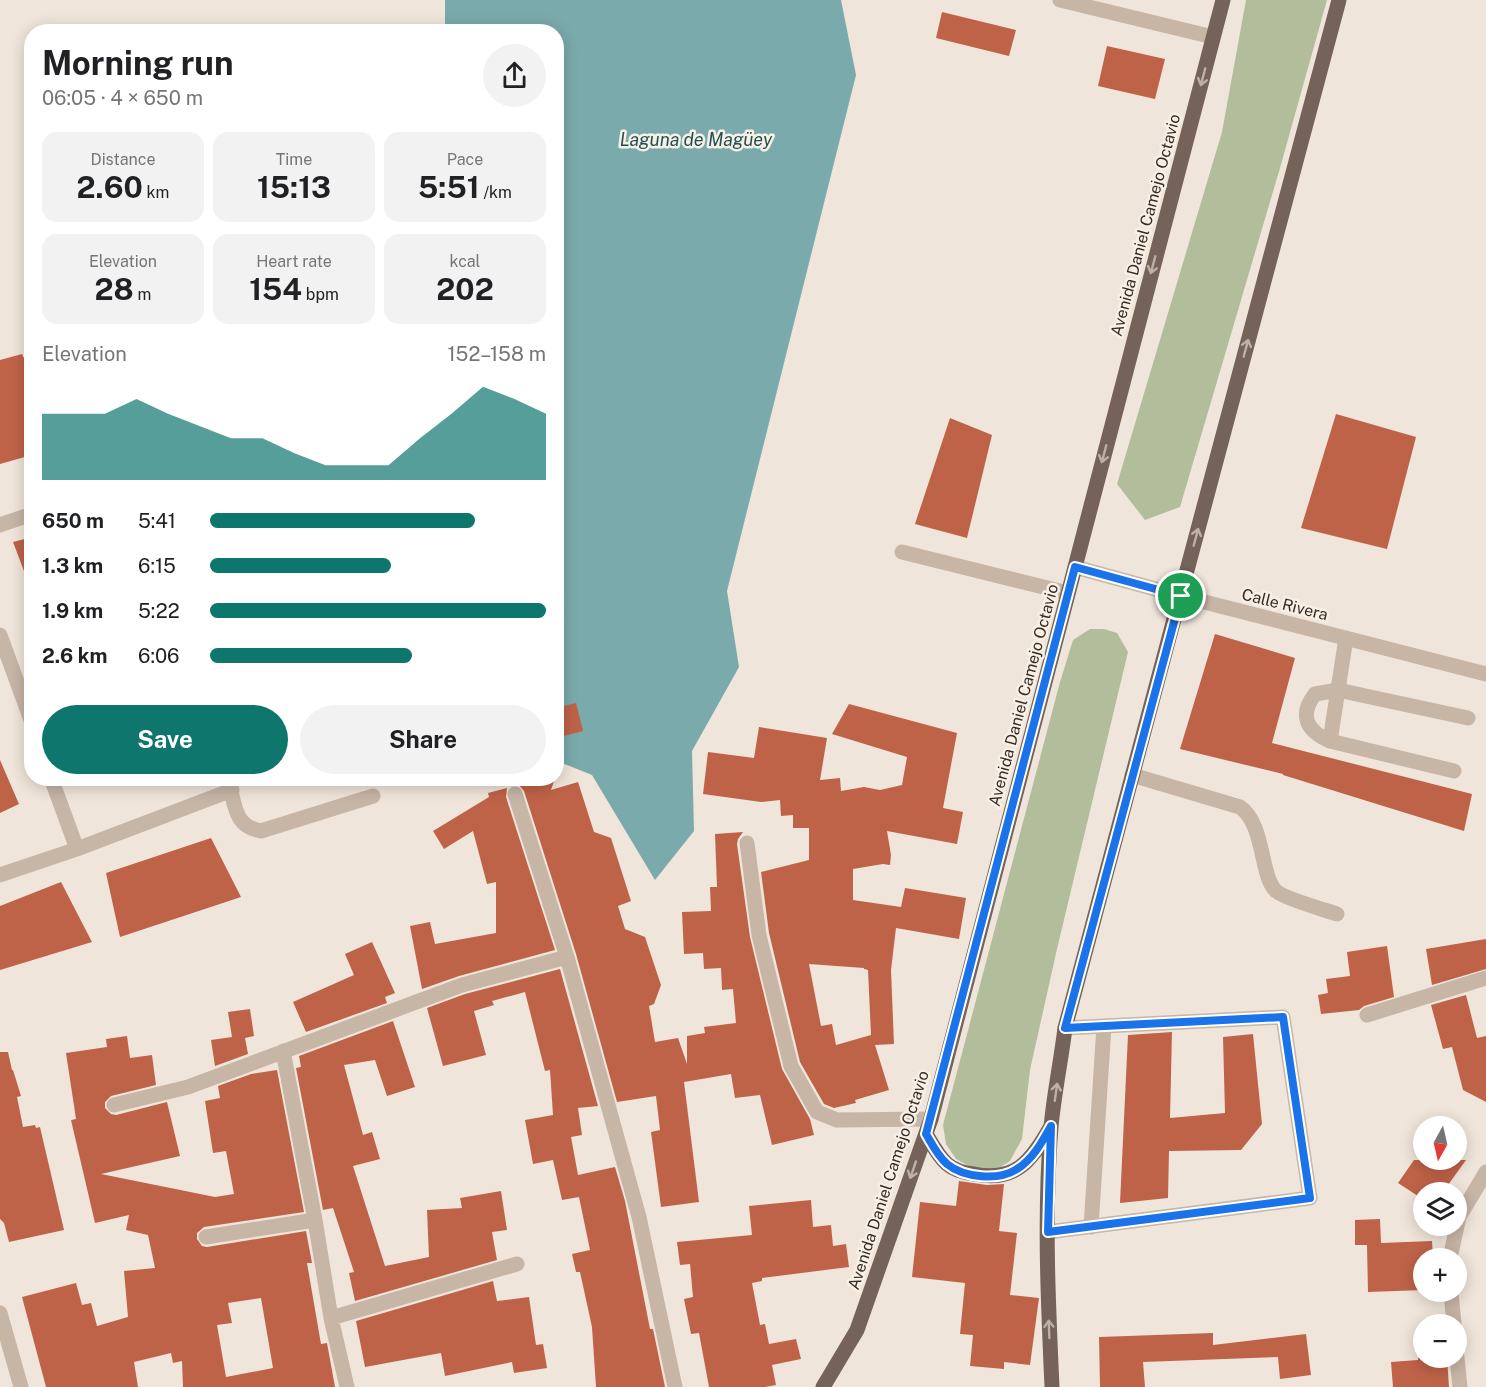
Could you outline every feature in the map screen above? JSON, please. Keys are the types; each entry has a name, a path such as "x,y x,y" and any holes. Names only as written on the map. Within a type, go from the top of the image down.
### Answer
{"main road":[{"name":"Avenida Daniel Camejo Octavio","path":"823,1387 858,1330 928,1126 1223,0"},
{"path":"1052,1387 1048,1232 1051,1126 1065,1028 1339,0"},
{"path":"928,1126 937,1153 948,1165 965,1173 1001,1176 1017,1169 1031,1157 1051,1126"}],"street":[{"path":"1060,0 1213,37"},
{"path":"0,525 24,517"},
{"path":"902,552 1068,593"},
{"name":"Calle Rivera","path":"1075,567 1486,674"},
{"path":"0,635 24,701"},
{"path":"1329,741 1346,638"},
{"path":"1454,771 1320,737 1311,728 1305,716 1308,703 1315,694 1338,690 1468,718"},
{"path":"1132,775 1240,807 1247,812 1260,841 1267,875 1274,891 1336,914"},
{"path":"54,786 76,849"},
{"path":"0,875 76,849 224,786"},
{"path":"230,786 240,822 250,829 261,831 374,796"},
{"path":"515,794 567,957 639,1217 675,1387"},
{"path":"747,843 759,935 791,1066 817,1112 837,1120 928,1126"},
{"path":"114,1104 188,1087 462,986 567,957"},
{"path":"1367,1015 1486,978"},
{"path":"1048,1232 1310,1198 1283,1017 1065,1028"},
{"path":"1091,1227 1104,1026"},
{"path":"283,1051 331,1318 347,1387"},
{"path":"1452,1248 1459,1217 1486,1172"},
{"path":"206,1237 315,1220"},
{"path":"331,1318 517,1264"},
{"path":"0,1313 21,1387"},
{"path":"1458,1368 1460,1387"}],"green space":[{"path":"1246,0 1327,0 1180,507 1145,520 1117,484 1222,132"},
{"path":"1090,629 1104,629 1117,633 1128,652 1030,1070 1022,1139 1010,1161 996,1170 974,1169 956,1159 946,1144 943,1125 1060,682 1073,640"}],"water":[{"name":"Laguna de Magüey","path":"445,0 841,0 856,75 727,591 739,667 692,751 694,831 655,880 592,775 564,764 564,24 445,24"}],"building":[{"path":"942,12 1016,30 1009,56 936,38"},
{"path":"1107,46 1165,59 1155,99 1098,86"},
{"path":"22,354 24,358 24,457 0,464 0,360"},
{"path":"1336,414 1416,437 1387,549 1301,528"},
{"path":"950,418 992,435 967,538 915,524"},
{"path":"24,539 24,571 13,542"},
{"path":"1215,634 1295,658 1272,743 1472,794 1464,831 1283,774 1180,749"},
{"path":"576,703 583,731 564,736 564,706"},
{"path":"849,704 957,733 943,808 963,812 957,844 887,831 891,855 890,865 853,869 853,900 901,907 905,888 966,898 959,939 896,928 891,970 894,1044 875,1045 889,1090 855,1100 856,1103 834,1108 824,1104 800,1062 769,933 761,872 809,860 809,828 793,828 793,815 781,816 780,800 761,802 703,794 708,752 754,758 759,727 827,738 820,780 840,778 841,791 864,787 880,790 902,785 907,757 832,734","holes":["809,964 868,970 871,1035 836,1045 832,1024 821,1026"]},
{"path":"0,760 19,804 0,813"},
{"path":"578,782 594,832 611,838 631,901 618,906 625,929 645,937 661,985 654,1004 649,1006 655,1042 678,1038 687,1064 687,1036 705,1033 704,1027 736,1023 733,989 722,990 721,968 704,969 703,953 684,954 682,912 711,911 710,887 717,887 715,834 743,832 737,844 750,937 782,1069 810,1119 814,1135 772,1145 760,1095 735,1098 731,1074 684,1082 699,1202 661,1207 651,1132 660,1130 656,1096 617,1102 576,954 524,791 520,786 552,786 551,790"},
{"path":"507,788 506,797 555,950 459,976 422,989 410,926 430,922 435,944 496,933 496,882 487,884 473,831 444,849 433,831 489,797 488,793"},
{"path":"211,838 241,897 120,937 106,873"},
{"path":"61,882 92,942 0,970 0,906"},
{"path":"1486,939 1486,969 1432,985 1426,949"},
{"path":"372,942 395,993 385,997 387,1003 306,1032 293,1002 354,975 345,954"},
{"path":"1387,946 1394,997 1364,1006 1359,1010 1321,1014 1318,995 1328,993 1326,979 1350,976 1347,952"},
{"path":"560,969 598,1106 578,1108 582,1135 571,1137 578,1175 615,1167 625,1201 650,1329 653,1329 665,1387 596,1387 592,1327 580,1272 576,1272 572,1254 590,1250 579,1197 562,1200 553,1160 533,1164 525,1120 553,1115 550,1070 545,1071 525,992 492,1001 494,1005 474,1011 486,1055 443,1066 427,1008 465,994"},
{"path":"1466,995 1477,1038 1486,1036 1486,1102 1463,1090 1452,1047 1443,1049 1431,1005"},
{"path":"250,1009 254,1036 245,1038 248,1054 215,1066 211,1040 232,1037 228,1012"},
{"path":"393,1021 415,1087 387,1096 375,1060 344,1065 363,1135 372,1132 380,1159 353,1166 385,1266 429,1257 427,1210 462,1208 460,1198 501,1191 507,1230 492,1232 497,1260 355,1301 349,1273 354,1272 333,1208 323,1210 296,1068 301,1067 299,1056"},
{"path":"1172,1032 1170,1118 1225,1113 1223,1037 1253,1034 1262,1124 1241,1150 1169,1151 1168,1198 1120,1203 1128,1035"},
{"path":"127,1036 130,1058 152,1055 156,1085 111,1096 105,1102 105,1108 111,1114 116,1115 167,1102 180,1156 101,1174 215,1197 234,1194 226,1151 213,1153 205,1101 220,1098 218,1086 251,1074 277,1070 304,1212 204,1227 197,1233 197,1239 202,1246 207,1247 306,1231 312,1263 307,1263 321,1344 327,1343 335,1387 183,1387 182,1361 173,1363 171,1353 134,1362 138,1387 46,1387 22,1297 76,1283 82,1305 91,1303 97,1326 128,1317 124,1271 155,1268 148,1235 126,1230 129,1215 95,1223 71,1120 76,1119 66,1053 107,1047 106,1039","holes":["261,1298 273,1368 226,1377 217,1325 232,1323 228,1303"]},
{"path":"0,1052 8,1052 21,1096 17,1097 23,1127 35,1125 36,1128 40,1127 64,1230 9,1242 4,1223 0,1219"},
{"path":"1413,1161 1413,1170 1459,1170 1450,1182 1413,1182 1413,1193 1398,1183"},
{"path":"959,1181 987,1185 1004,1184 999,1231 1017,1233 1010,1295 1039,1298 1030,1365 1004,1362 1004,1369 970,1366 973,1335 960,1334 965,1283 912,1277 920,1202 956,1206"},
{"path":"811,1200 813,1227 831,1225 833,1246 846,1244 849,1267 762,1278 762,1281 752,1283 760,1325 765,1324 769,1344 796,1339 801,1359 772,1365 776,1385 709,1387 699,1333 691,1334 684,1299 693,1297 690,1264 680,1265 677,1242 752,1235 749,1206"},
{"path":"1380,1219 1381,1243 1432,1241 1432,1248 1413,1248 1413,1290 1368,1292 1367,1245 1355,1245 1355,1220"},
{"path":"493,1281 497,1301 529,1297 536,1345 543,1344 547,1368 514,1373 512,1362 445,1376 441,1353 365,1367 356,1321"},
{"path":"1213,1333 1213,1345 1306,1334 1311,1375 1280,1379 1278,1357 1143,1362 1145,1387 1100,1387 1099,1337"},
{"path":"1413,1360 1413,1368 1448,1368 1449,1387 1393,1387 1391,1362"}],"route":[{"path":"1075,567 1181,596 1065,1028 1283,1017 1310,1198 1048,1232 1051,1126 1031,1157 1017,1169 1001,1176 965,1173 948,1165 937,1153 926,1134 1075,567"}]}
